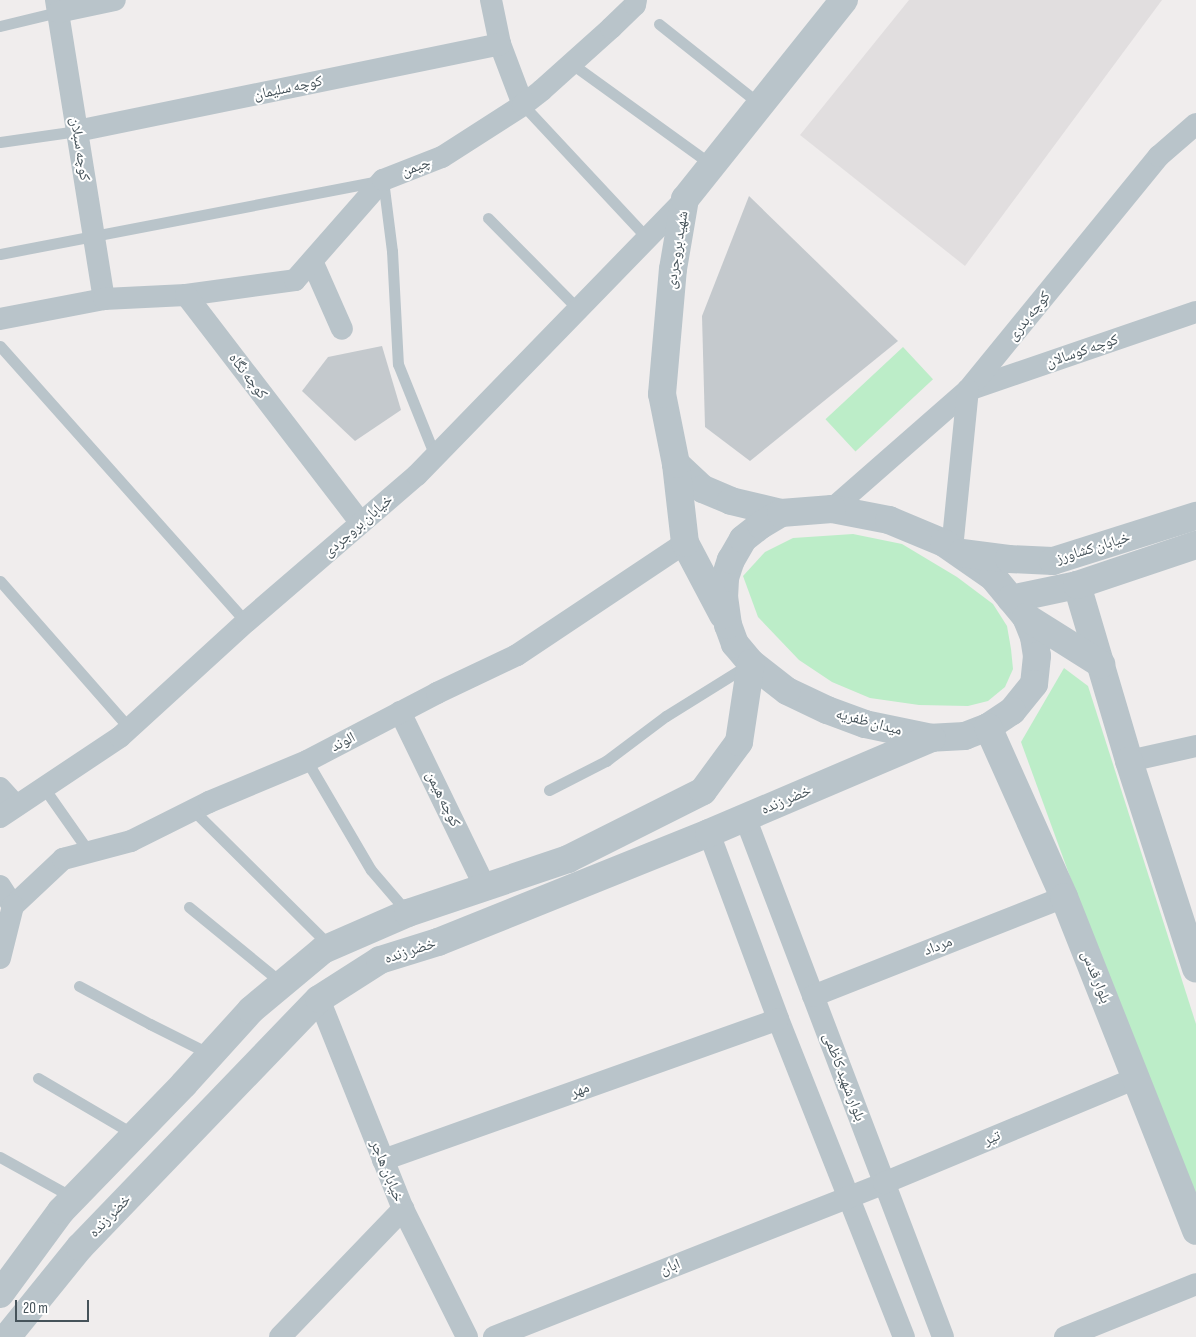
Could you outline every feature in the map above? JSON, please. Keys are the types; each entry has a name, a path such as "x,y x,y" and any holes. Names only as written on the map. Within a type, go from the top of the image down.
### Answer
{"street":[{"path":"57,6 115,0"},
{"path":"491,0 500,44 523,105"},
{"name":"چیمن","path":"186,295 295,280 383,180 442,157 523,105 572,64 629,11 636,0"},
{"name":"شهید بروجردی","path":"685,543 676,464 662,394 673,269 685,199 844,0"},
{"name":"کوچه سبلان","path":"57,6 104,299"},
{"name":"کوچه سلیمان","path":"77,131 500,44"},
{"name":"کوچه بدری","path":"968,390 1159,156 1196,124"},
{"name":"خیابان بروجردی","path":"8,811 129,728 246,622 417,475 577,308 648,239 685,199"},
{"path":"312,261 342,329"},
{"path":"0,319 104,299 186,295"},
{"name":"کوچه نگاه","path":"186,295 361,523"},
{"name":"کوچه کوسالان","path":"968,390 1196,312"},
{"path":"832,509 968,390"},
{"path":"955,551 968,390"},
{"path":"676,464 703,488 731,501 780,514"},
{"name":"میدان ظفریه","path":"832,509 890,520 955,551 994,577 1018,608 1034,637 1037,656 1034,684 1012,711 988,727 965,736 932,738 865,724 827,710 787,691 751,663 736,644 728,625 724,598 725,578 730,560 742,540 760,525 780,514 832,509"},
{"name":"خیابان کشاورز","path":"955,551 1009,559 1053,561 1196,516"},
{"path":"685,543 728,625"},
{"name":"الوند","path":"13,906 63,859 130,841 193,810 307,760 517,655 685,543"},
{"name":"خیابان کشاورز","path":"1018,608 1077,585 1196,545"},
{"path":"1077,585 1129,761 1196,968"},
{"path":"1018,608 1101,664"},
{"path":"0,1294 61,1211 252,1010 323,950 408,913 568,859 703,791 739,742 751,663"},
{"name":"کوچه هیمن","path":"400,712 486,887"},
{"name":"بلوار قدس","path":"988,727 1064,897 1196,1231"},
{"name":"خضر زنده","path":"7,1337 80,1247 319,999 380,960 438,942 709,833 932,738"},
{"path":"1129,761 1196,746"},
{"path":"0,788 8,811"},
{"name":"بلوار شهید کاظمی","path":"744,818 943,1337"},
{"path":"709,833 778,1019 904,1337"},
{"path":"0,886 13,906 0,958"},
{"name":"مرداد","path":"813,996 1064,897"},
{"name":"خیابان هاجر","path":"319,999 403,1209 468,1337"},
{"name":"مهر","path":"383,1160 778,1019"},
{"name":"تیر","path":"847,1196 884,1183 1136,1078"},
{"name":"ابان","path":"494,1337 847,1196"},
{"path":"280,1337 403,1209"},
{"path":"1065,1337 1196,1284"}],"lane":[{"path":"0,26 57,6"},
{"path":"659,24 761,105"},
{"path":"572,64 712,165"},
{"path":"523,105 648,239"},
{"path":"0,142 77,131"},
{"path":"0,254 383,180 392,251 398,364 435,456"},
{"path":"488,218 577,308"},
{"path":"0,346 246,622"},
{"path":"0,582 129,728"},
{"path":"549,790 606,761 666,716 751,663"},
{"path":"307,760 371,870 408,913"},
{"path":"44,788 89,852"},
{"path":"193,810 330,947"},
{"path":"189,907 283,984"},
{"path":"79,986 210,1054"},
{"path":"38,1078 135,1135"},
{"path":"0,1157 74,1198"}],"shaded area":[{"path":"909,0 1162,0 965,266 800,135"}],"green space":[{"path":"903,347 933,379 855,451 825,419"},
{"path":"853,534 902,544 957,577 993,604 1007,626 1011,649 1013,669 1005,687 988,701 968,706 919,705 870,698 832,682 799,660 758,617 743,576 765,552 793,538"},
{"path":"1064,668 1088,686 1196,1024 1196,1223 1021,742"}],"building":[{"path":"749,196 898,341 750,461 705,427 702,316"},
{"path":"382,346 401,410 355,441 302,391 328,357"}]}
